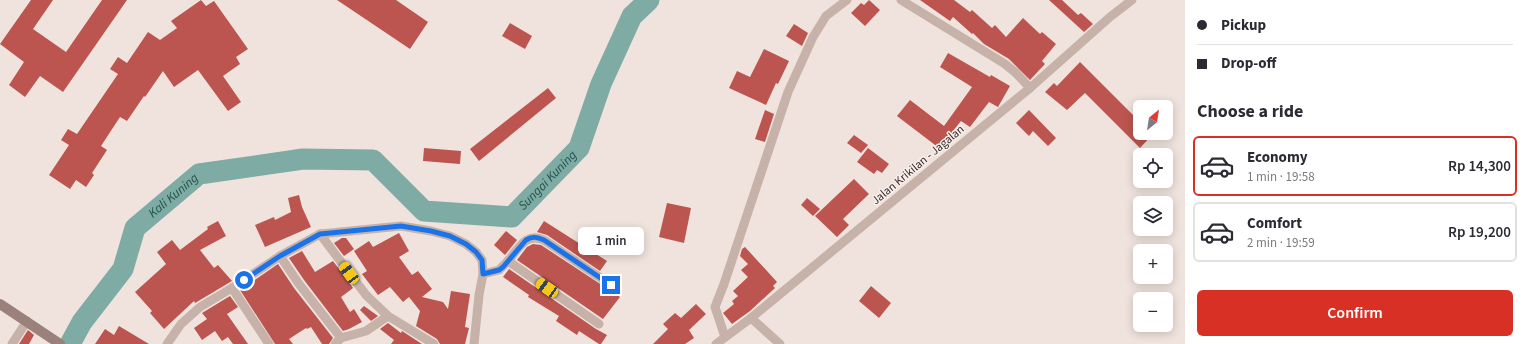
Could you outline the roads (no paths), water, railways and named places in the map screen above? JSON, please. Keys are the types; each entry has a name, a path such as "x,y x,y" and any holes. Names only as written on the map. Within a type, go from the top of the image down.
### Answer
{"main road":[{"path":"0,304 60,344"}],"street":[{"path":"725,337 715,307 788,92 813,37 826,16 846,0"},
{"path":"902,0 1005,64 1030,88"},
{"name":"Jalan Krikilan - Jagalan","path":"716,344 751,318 1030,88 1110,17 1132,0"},
{"path":"167,344 181,324 200,307 280,256 320,234 401,226 450,236 466,244 476,252 482,260 483,274 479,295 474,344"},
{"path":"320,234 366,295 388,316 434,344"},
{"path":"483,274 499,270 526,240 532,237 537,237 544,240 611,285"},
{"path":"280,256 338,341 366,331 388,316"},
{"path":"508,261 599,324"},
{"path":"232,288 269,344"},
{"path":"751,318 780,344"},
{"path":"12,344 27,321"}],"waterway":[{"name":"Sungai Kuning","path":"70,344 82,322 123,269 135,228 199,174 303,159 373,160 424,211 512,217 579,148 601,84 632,16 649,0"}],"water label":[{"name":"Kali Kuning","path":"174,196"}]}
